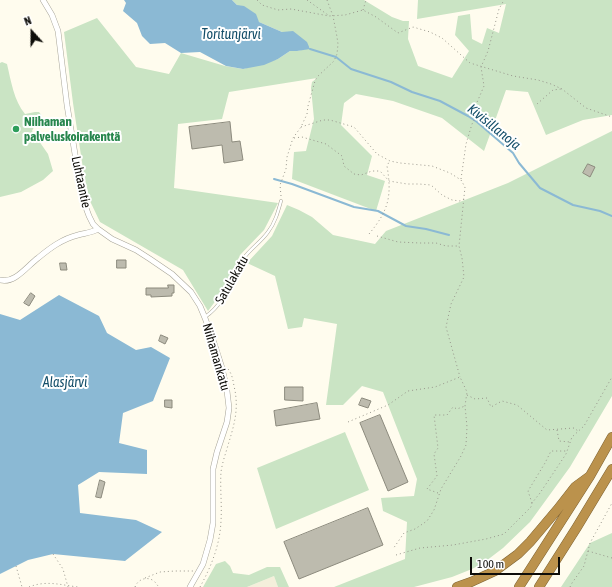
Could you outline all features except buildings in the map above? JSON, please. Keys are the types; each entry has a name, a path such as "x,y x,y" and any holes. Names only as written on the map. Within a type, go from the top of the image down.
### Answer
{"highway":[{"path":"519,587 590,476 612,437"},
{"path":"541,587 612,469"},
{"path":"457,587 495,571 518,554 530,542 575,487 590,476"}],"street":[{"name":"Luhtaantie","path":"43,0 52,15 58,31 67,105 82,197 86,210 93,224"},
{"name":"Niihamankatu","path":"93,224 98,230 112,239 136,250 172,274 191,292 200,306 205,318 222,368 229,408 227,422 213,469 213,523 203,564 190,587"},
{"path":"0,280 8,281 14,279 30,263 58,243 77,235 91,233 98,230"}],"lane":[{"name":"Satulakatu","path":"205,318 219,304 247,253 268,232 276,220 281,201"}],"path":[{"path":"257,0 262,5 278,10 291,9 329,16 345,15 363,10 376,17 398,33 413,27 430,32 442,38 470,62 481,67 513,76 538,80 550,84 562,89 586,108 612,117"},
{"path":"307,0 329,16"},
{"path":"281,201 280,185 286,169 287,157 293,138 301,127 307,114 317,77 334,61 337,54 338,37 327,0"},
{"path":"363,10 366,0"},
{"path":"460,180 466,144 472,124 476,117 475,107 484,86 481,67 488,51 499,9 504,0"},
{"path":"537,104 553,90 562,89"},
{"path":"301,127 323,120 330,120 354,127 377,154 390,161 432,166 450,173 460,180 465,187 459,246 464,277 451,304 446,327 460,377 467,392 465,406 467,427 466,445 462,456 439,493 434,510 427,521 415,529 404,533 393,549"},
{"path":"293,138 302,137 326,144 342,156 344,166 354,174 361,175 372,171 380,171 389,181 407,184 431,185 442,195 452,200 460,201 464,199"},
{"path":"369,234 384,213 390,192 387,166 390,161"},
{"path":"377,236 398,242 436,243 446,246 459,246"},
{"path":"200,587 212,565 216,551 221,522 221,472 236,417 237,403 230,370 222,368"},
{"path":"348,422 388,405 408,391 435,387 460,377"},
{"path":"396,555 420,548 453,545 504,534 531,507 532,503 567,451 572,437 584,426 612,377"},
{"path":"466,395 475,399 487,398 491,407 502,401 517,405 547,430 574,428 579,431"},
{"path":"439,493 427,489 436,476 434,454 438,448 434,415 447,415 453,407 457,409 465,406"},
{"path":"556,430 559,441 570,442"},
{"path":"532,503 528,491 551,451 567,451"},
{"path":"570,587 584,566 590,543 612,503"},
{"path":"588,551 612,558"},
{"path":"53,554 63,569 68,586"},
{"path":"16,566 22,587"},
{"path":"135,587 136,583 139,581 160,572 175,570 198,571"},
{"path":"145,578 154,581 158,587"},
{"path":"30,587 36,584 55,583 78,587"}],"shaded area":[{"path":"274,576 278,587 247,587"}],"green space":[{"path":"232,0 364,0 392,17 403,21 409,21 408,39 418,66 452,78 469,51 455,35 458,16 470,14 472,39 482,44 487,28 499,33 506,4 417,19 418,0 612,0 612,115 583,120 546,135 528,92 506,90 484,151 442,118 393,101 356,94 344,103 341,125 372,156 367,175 385,181 376,211 292,179 294,152 306,151 314,119 311,88 312,82 317,78 229,92 222,119 178,124 174,188 278,203 264,230 240,255 228,284 208,311 183,270 100,222 90,201 84,175 64,32 97,18 136,67 169,74 181,53 225,66 243,69 278,59 290,51 310,48 282,32 259,22"},
{"name":"Niihaman palveluskoirakenttä","path":"2,62 7,64 16,97 21,109 25,114 39,112 42,116 40,124 34,127 32,131 48,154 53,171 43,180 21,192 0,197 0,63"},
{"path":"612,131 612,396 570,467 530,522 503,548 486,561 472,569 452,577 414,587 334,587 405,559 407,522 383,511 381,498 414,496 417,479 383,392 362,386 343,405 326,405 337,324 304,318 302,327 288,329 275,276 247,263 272,236 287,205 312,217 333,235 375,244 386,231 508,183"},
{"path":"345,432 369,490 276,529 257,468"},
{"path":"612,533 612,587 561,587 590,543"},
{"path":"225,561 230,566 233,573 249,575 267,567 280,567 289,587 278,587 274,576 247,587 203,587 216,564"}],"water":[{"name":"Toritunjärvi","path":"124,0 232,0 237,5 244,6 256,14 259,22 282,32 293,31 307,42 310,49 290,51 278,59 264,65 243,69 226,66 200,52 181,53 165,43 150,44 142,36 137,23 123,11 126,3"},
{"name":"Alasjärvi","path":"59,295 99,316 107,333 136,350 151,347 170,358 153,401 123,413 119,443 147,450 147,474 99,472 78,485 80,513 136,520 162,532 125,561 53,554 28,560 0,574 0,314 20,320"}],"waterway":[{"name":"Kivisillanoja","path":"310,49 336,57 351,69 391,82 412,92 440,101 468,116 513,153 519,163 540,188 573,205 600,211 612,216"},
{"path":"274,179 292,184 354,207 378,211 406,226 449,235"}],"place":[{"name":"Niihaman palveluskoirakenttä","path":"16,129"}]}
